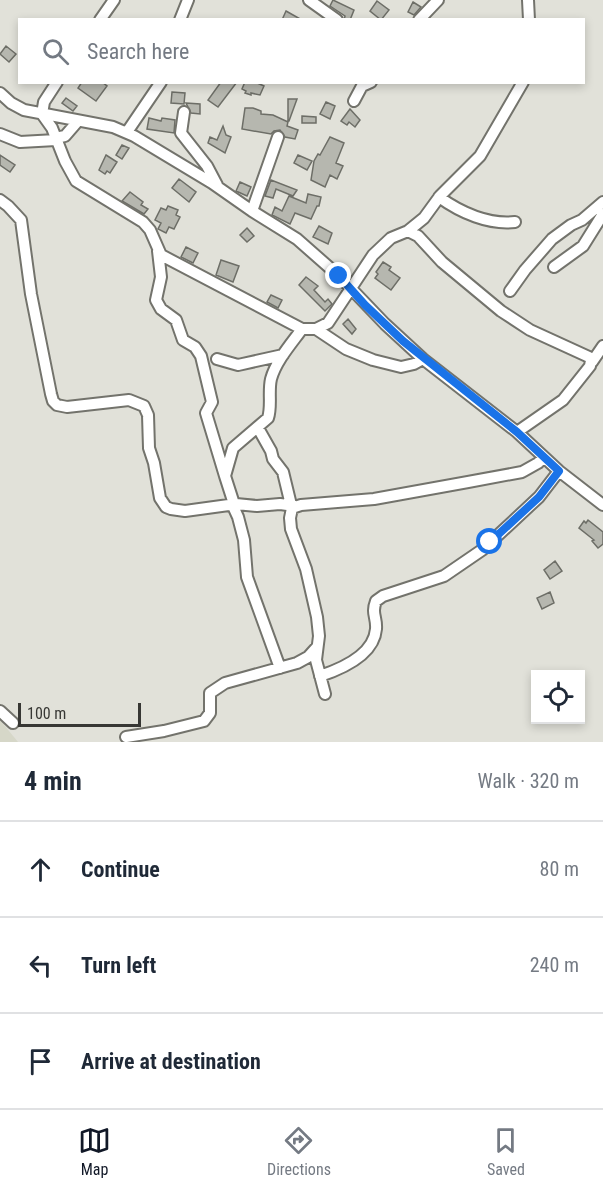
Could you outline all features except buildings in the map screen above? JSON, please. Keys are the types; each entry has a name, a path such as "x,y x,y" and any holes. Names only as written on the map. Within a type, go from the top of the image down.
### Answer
{"street":[{"path":"101,18 114,0"},
{"path":"181,18 188,0"},
{"path":"309,0 323,4 335,18"},
{"path":"528,0 529,18"},
{"path":"421,18 436,1"},
{"path":"56,84 44,102 42,114 52,128 76,181 143,222 150,230 158,251 161,277 156,300 161,309 176,320 183,340 195,347 201,356 212,402 206,413 244,540 247,577 280,668"},
{"path":"127,132 160,84"},
{"path":"354,101 362,86 366,84"},
{"path":"158,251 161,255 302,329 315,329 328,323 373,255 384,243 408,231 424,218 440,197 480,156 509,102 522,84"},
{"path":"0,93 17,107 33,113 107,125 127,132 148,143 304,244 423,359 517,432 559,471 603,505"},
{"path":"184,112 181,133 207,166 219,188"},
{"path":"0,134 20,142 56,139 65,136 78,121"},
{"path":"252,211 279,137"},
{"path":"440,197 484,220 515,222"},
{"path":"0,200 9,206 21,220 31,294 53,401 57,405 67,407 129,400 144,406 148,415 149,448 160,498 171,509 185,511 233,504 293,505 374,499 522,472 544,457"},
{"path":"510,291 552,239 582,220 603,202"},
{"path":"554,267 583,246 603,214"},
{"path":"408,231 418,236 442,262 501,311 530,330 589,357 592,362"},
{"path":"225,476 233,448 269,416 271,379 283,355 302,329"},
{"path":"315,329 346,349 373,360 401,367 423,359"},
{"path":"517,432 563,400 578,384 603,346"},
{"path":"217,359 238,365 283,355"},
{"path":"258,428 269,446 273,459 283,472 293,505 290,523 313,596 319,631 316,660 325,694"},
{"path":"320,676 347,666 370,644 376,632 373,614 376,601 383,596 444,576 482,550 539,497 559,471"},
{"path":"126,736 164,731 204,721 210,712 210,693 216,688 225,683 297,663 308,657 317,646"},
{"path":"0,711 13,723"}],"shaded area":[{"path":"0,720 18,742 0,742"}],"route":[{"path":"339,276 365,305 431,366 517,432 559,471 539,497 490,542"}]}
